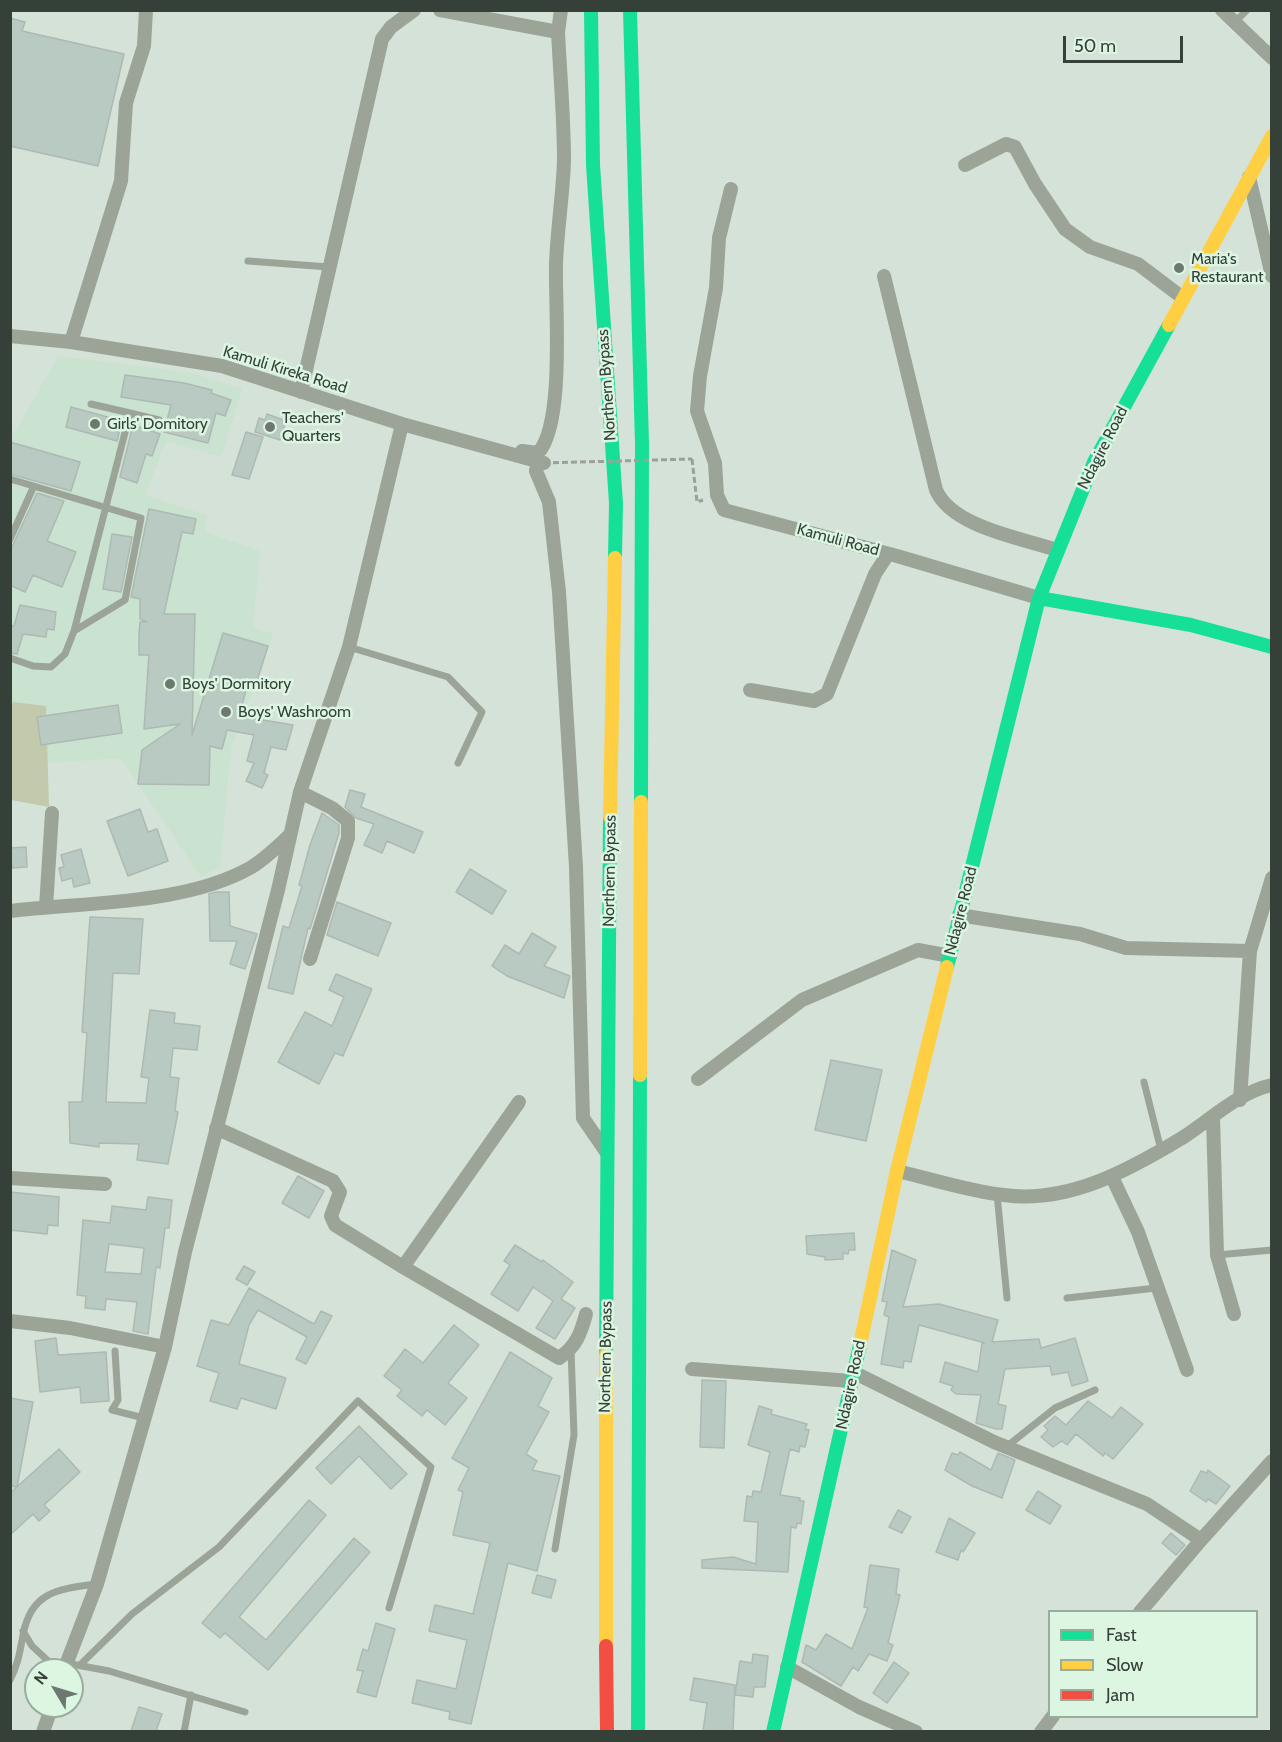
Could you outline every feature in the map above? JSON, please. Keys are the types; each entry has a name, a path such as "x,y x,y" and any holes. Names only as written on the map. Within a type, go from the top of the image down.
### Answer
{"main road":[{"name":"Northern Bypass","path":"591,10 593,165 616,503 608,941 609,1156 604,1460 607,1731"},
{"name":"Northern Bypass","path":"630,10 634,229 642,444 638,1731"},
{"name":"Ndagire Road","path":"773,1731 822,1523 897,1171 1039,598 1094,462 1272,136"},
{"name":"Kamuli Road","path":"1039,598 1191,625 1272,646"}],"street":[{"path":"71,342 121,181 126,103 144,46 146,10"},
{"path":"301,392 382,39 391,27 414,10"},
{"path":"440,10 558,32"},
{"path":"500,451 502,445 531,454 538,453 546,444 550,433 556,367 556,263 564,160 558,32 561,10"},
{"path":"1222,10 1272,58"},
{"path":"965,165 1006,144 1014,147 1065,229 1090,247 1138,264 1183,297"},
{"path":"1249,177 1272,276"},
{"path":"717,495 715,463 697,411 700,376 716,288 719,238 731,189"},
{"path":"884,276 936,490 941,502 967,520 1057,550"},
{"name":"Kamuli Kireka Road","path":"10,336 71,342 222,366 402,424 541,462"},
{"path":"67,1658 97,1584 165,1347 185,1252 278,890 300,792 349,647 402,424"},
{"path":"541,462 536,471 549,502 559,592 576,867 583,1118 609,1156"},
{"name":"Kamuli Road","path":"717,495 724,510 1039,598"},
{"path":"750,690 814,701 827,694 875,574 888,554"},
{"path":"300,792 332,808 348,822 348,838 310,959"},
{"path":"46,907 52,813"},
{"path":"10,911 166,895 204,888 252,867 289,836"},
{"path":"1240,1100 1250,951 1272,878"},
{"path":"960,915 1080,933 1126,948 1250,951"},
{"path":"698,1079 802,1000 918,950 950,956"},
{"path":"897,1171 997,1194 1047,1196 1112,1177 1161,1150 1240,1100 1272,1085"},
{"path":"403,1267 519,1102"},
{"path":"1213,1118 1217,1255 1234,1314"},
{"path":"216,1128 333,1181 340,1192 331,1216 335,1226 553,1355 559,1358 572,1350 586,1314"},
{"path":"1112,1177 1138,1232 1187,1370"},
{"path":"10,1178 105,1184"},
{"path":"10,1321 70,1328 165,1347"},
{"path":"692,1370 852,1376 1006,1447 1147,1504 1202,1540"},
{"path":"1141,1610 1272,1461"},
{"path":"787,1667 859,1707 916,1731"},
{"path":"1041,1731 1051,1718"}],"lane":[{"path":"1234,22 1247,10"},
{"path":"248,261 329,267"},
{"path":"91,404 159,420"},
{"path":"10,658 33,666 51,667 65,654 74,631 130,412"},
{"path":"10,479 33,488 141,518 125,600 74,631"},
{"path":"10,539 33,488"},
{"path":"349,647 448,677 482,712 458,763"},
{"path":"1144,1082 1161,1150"},
{"path":"997,1194 1006,1298"},
{"path":"1217,1255 1272,1250"},
{"path":"1067,1298 1156,1288"},
{"path":"555,1549 574,1435 572,1350"},
{"path":"115,1351 118,1400 112,1410 144,1418"},
{"path":"1006,1447 1055,1408 1095,1389"},
{"path":"84,1661 132,1614 219,1547 358,1401 431,1467 389,1608"},
{"path":"10,1680 18,1665 23,1631 31,1609 44,1596 60,1589 97,1584"},
{"path":"23,1631 32,1646 49,1658"},
{"path":"84,1665 245,1712"},
{"path":"184,1731 191,1695"}],"path":[{"path":"541,462 692,459 698,502 717,495"}],"shaded area":[{"path":"58,356 192,373 242,389 221,457 166,441 145,495 207,515 205,532 260,551 253,625 259,631 273,632 257,683 242,714 231,749 220,867 201,877 121,758 47,763 11,800 10,431 16,431"},
{"path":"13,702 46,706 49,807 11,800 10,712"}],"building":[{"path":"10,18 25,22 22,31 124,54 98,166 10,146"},
{"path":"125,375 184,383 212,390 211,393 231,400 225,416 216,413 208,443 164,432 171,405 121,397"},
{"name":"Girls' Domitory","path":"71,407 122,421 117,441 66,427"},
{"name":"Teachers' Quarters","path":"267,414 286,421 280,440 255,432 259,418 265,420"},
{"path":"133,425 160,434 152,456 146,454 137,483 120,477"},
{"path":"246,432 263,437 249,479 232,475"},
{"path":"10,442 80,462 71,491 10,474"},
{"path":"37,493 64,501 47,541 76,552 62,587 33,575 25,592 10,585 10,551"},
{"path":"149,509 196,519 193,534 182,532 164,614 195,614 192,735 223,633 268,646 257,681 249,679 239,716 293,725 286,750 271,747 264,773 268,775 262,788 246,781 254,763 247,761 254,735 227,730 222,749 210,746 209,785 138,784 142,750 180,724 144,729 149,655 139,655 139,634 140,622 147,622 140,619 140,599 131,597"},
{"path":"112,534 132,537 121,592 103,589"},
{"path":"20,605 56,612 54,630 47,629 46,637 23,634 17,654 10,653 10,625 14,626"},
{"path":"118,705 122,733 41,745 37,717"},
{"path":"350,790 365,794 361,807 423,832 414,853 387,841 382,853 364,845 374,824 356,818 345,807"},
{"path":"140,809 148,832 157,829 168,861 128,876 107,821"},
{"path":"322,813 339,825 339,833 310,929 308,928 293,994 268,988 283,926 289,928 302,886 299,885 310,845"},
{"path":"26,847 27,867 12,868 10,848"},
{"path":"81,849 90,883 74,887 72,878 62,881 59,868 64,867 61,855"},
{"path":"470,869 506,891 492,914 456,892"},
{"path":"229,892 230,926 257,934 245,969 230,964 237,941 210,941 209,894"},
{"path":"337,902 391,923 378,956 327,935"},
{"path":"90,917 143,919 139,974 113,973 106,1102 146,1103 149,1078 141,1077 150,1010 175,1013 174,1023 200,1026 197,1050 173,1048 170,1077 179,1078 175,1111 178,1112 168,1164 137,1160 139,1144 99,1143 99,1147 70,1143 69,1102 82,1102 87,1033 82,1032"},
{"path":"532,933 556,947 544,966 570,976 564,998 507,976 492,966 505,945 519,954"},
{"path":"336,974 372,989 343,1056 335,1053 319,1084 278,1062 305,1012 332,1026 344,997 329,990"},
{"path":"831,1060 882,1070 866,1141 815,1130"},
{"path":"298,1176 324,1191 309,1218 282,1203"},
{"path":"10,1192 59,1197 58,1226 48,1225 47,1234 10,1230"},
{"path":"148,1197 172,1200 169,1228 165,1228 160,1268 156,1267 148,1334 133,1331 137,1302 106,1299 105,1310 85,1308 86,1296 77,1295 83,1220 110,1223 112,1206 146,1210","holes":["109,1244 144,1248 141,1274 105,1272"]},
{"path":"854,1233 855,1250 849,1250 848,1254 843,1253 843,1259 825,1260 825,1257 807,1254 806,1236"},
{"path":"515,1245 542,1262 543,1260 573,1282 561,1299 575,1308 555,1339 536,1328 553,1301 533,1287 518,1311 491,1294 510,1265 504,1261"},
{"path":"892,1250 916,1260 903,1307 939,1304 998,1320 992,1342 1039,1339 1041,1348 1075,1338 1088,1381 1072,1386 1068,1372 1052,1375 1050,1366 1005,1369 998,1404 1006,1406 1002,1429 996,1429 976,1423 981,1395 956,1394 951,1390 953,1386 940,1382 945,1362 978,1372 982,1343 985,1343 919,1325 911,1362 904,1361 903,1368 881,1364 889,1317 884,1315 887,1302 882,1301"},
{"path":"244,1266 255,1272 247,1285 236,1279"},
{"path":"249,1288 314,1324 321,1311 332,1316 306,1364 296,1359 307,1337 258,1310 249,1325 239,1364 286,1378 276,1409 241,1398 237,1409 210,1401 219,1373 197,1366 211,1320 229,1325"},
{"path":"454,1325 479,1345 448,1383 467,1398 445,1425 427,1410 422,1416 397,1396 402,1390 384,1376 405,1349 423,1363"},
{"path":"56,1338 58,1355 106,1352 109,1401 81,1403 80,1387 40,1392 35,1341"},
{"path":"510,1352 552,1378 538,1406 549,1412 526,1454 537,1461 532,1470 560,1476 537,1571 508,1563 471,1724 449,1719 450,1712 412,1703 417,1680 456,1689 467,1640 429,1631 435,1605 473,1614 490,1543 453,1535 463,1492 458,1490 469,1468 452,1458"},
{"path":"702,1380 726,1381 724,1448 700,1447"},
{"path":"10,1398 33,1402 17,1487 10,1486"},
{"path":"1088,1401 1112,1418 1121,1407 1143,1424 1113,1459 1105,1453 1103,1456 1076,1434 1067,1445 1062,1441 1053,1447 1041,1437 1048,1430 1044,1426 1055,1416 1066,1425"},
{"path":"759,1406 772,1410 771,1414 807,1424 805,1429 809,1430 805,1447 800,1446 799,1452 790,1449 780,1495 800,1498 800,1501 804,1501 801,1524 797,1523 796,1528 791,1527 788,1572 702,1568 702,1560 733,1557 756,1564 758,1522 744,1521 747,1496 752,1497 753,1491 761,1492 770,1452 748,1445"},
{"path":"359,1426 407,1474 391,1489 359,1456 331,1484 316,1468"},
{"path":"59,1449 80,1472 44,1505 50,1511 39,1521 33,1514 10,1535 10,1493"},
{"path":"960,1452 991,1470 998,1453 1015,1460 1002,1498 972,1486 945,1470 952,1453 958,1455"},
{"path":"1208,1470 1230,1486 1216,1504 1208,1499 1206,1502 1190,1491 1201,1471 1207,1473"},
{"path":"1038,1491 1061,1506 1050,1524 1026,1510"},
{"path":"309,1500 326,1515 239,1617 266,1640 354,1538 370,1552 268,1670 225,1633 220,1638 202,1623"},
{"path":"898,1510 911,1517 902,1533 889,1527"},
{"path":"949,1518 975,1533 963,1552 961,1550 958,1560 936,1552"},
{"path":"1171,1533 1185,1545 1176,1555 1162,1543"},
{"path":"870,1565 899,1569 896,1594 900,1595 888,1643 893,1645 887,1661 869,1654 858,1671 853,1667 841,1686 802,1662 806,1645 816,1650 826,1634 852,1649 868,1608 864,1607"},
{"path":"537,1575 556,1580 551,1598 532,1593"},
{"path":"376,1623 395,1629 376,1697 357,1692 363,1671 357,1670 363,1649 368,1651"},
{"path":"753,1654 768,1656 765,1687 754,1687 753,1697 735,1695 740,1661 752,1663"},
{"path":"894,1662 909,1673 887,1703 873,1693"},
{"path":"694,1678 735,1685 733,1731 703,1731 707,1703 690,1700"},
{"path":"139,1707 162,1714 156,1731 131,1731"}],"traffic: fast":[{"path":"591,10 593,165 616,503 615,558"},
{"path":"630,10 642,444 641,802"},
{"path":"947,967 1039,598 1094,462 1169,325"},
{"path":"1039,598 1191,625 1272,647"},
{"path":"606,1355 610,817"},
{"path":"638,1732 640,1075"},
{"path":"773,1732 860,1345"}],"traffic: slow":[{"path":"1169,325 1272,136"},
{"path":"610,817 615,558"},
{"path":"640,1075 641,802"},
{"path":"860,1345 897,1171 947,967"},
{"path":"606,1355 606,1646"}],"traffic: jam":[{"path":"606,1646 607,1732"}],"place":[{"name":"Maria's Restaurant","path":"1179,268"},
{"name":"Girls' Domitory","path":"95,424"},
{"name":"Teachers' Quarters","path":"270,427"},
{"name":"Boys' Dormitory","path":"170,684"},
{"name":"Boys' Washroom","path":"226,712"}]}
